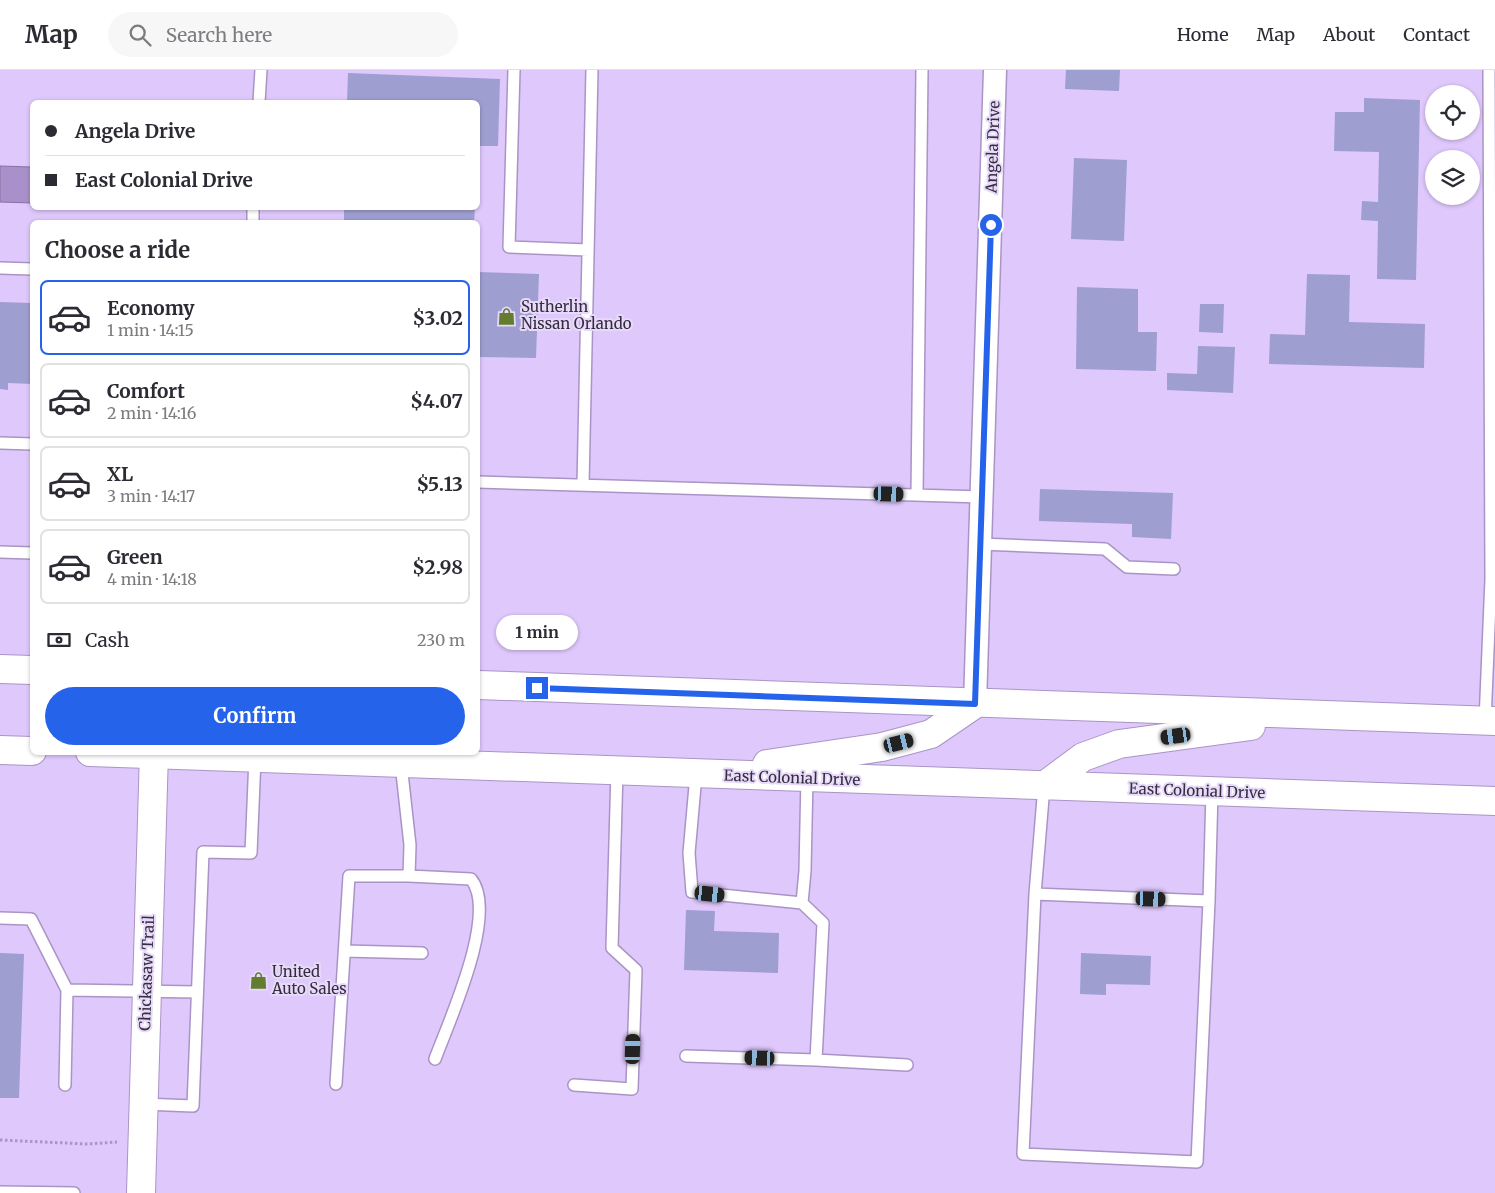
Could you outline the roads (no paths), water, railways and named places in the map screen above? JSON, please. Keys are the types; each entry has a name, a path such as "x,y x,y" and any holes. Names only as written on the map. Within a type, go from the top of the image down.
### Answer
{"main road":[{"path":"0,669 30,670"},
{"path":"480,686 1490,721"},
{"path":"696,774 882,747 931,734 975,704"},
{"path":"1044,786 1083,757 1119,744 1327,716"},
{"path":"0,750 30,751"},
{"name":"Chickasaw Trail","path":"141,1193 154,755"},
{"name":"East Colonial Drive","path":"179,755 1495,801"}],"street":[{"name":"Angela Drive","path":"975,704 996,70"}],"lane":[{"path":"259,100 261,70"},
{"path":"514,70 509,247 588,250"},
{"path":"583,485 592,70"},
{"path":"917,495 922,70"},
{"path":"1489,70 1490,721"},
{"path":"0,268 30,269"},
{"path":"0,443 30,444"},
{"path":"480,482 982,496"},
{"path":"980,544 1105,549 1127,567 1174,569"},
{"path":"0,552 30,553"},
{"path":"143,1104 193,1106 203,852 251,853 255,758"},
{"path":"401,764 410,845 409,876"},
{"path":"574,1085 632,1088 636,970 612,948 617,771"},
{"path":"696,774 689,853 692,892 802,903 823,923 816,1060"},
{"path":"802,903 806,871 807,778"},
{"path":"1044,786 1036,894 1023,1154 1188,1162 1198,1162 1212,792"},
{"path":"336,1084 349,876 471,879 476,886 479,913 473,958 435,1058"},
{"path":"1036,894 1209,901"},
{"path":"0,918 31,919 67,990 65,1085"},
{"path":"344,951 422,954"},
{"path":"67,990 197,992"},
{"path":"686,1056 907,1065"},
{"path":"0,1192 74,1193"}],"place":[{"name":"Sutherlin Nissan Orlando","path":"507,316"},
{"name":"United Auto Sales","path":"258,981"}]}
